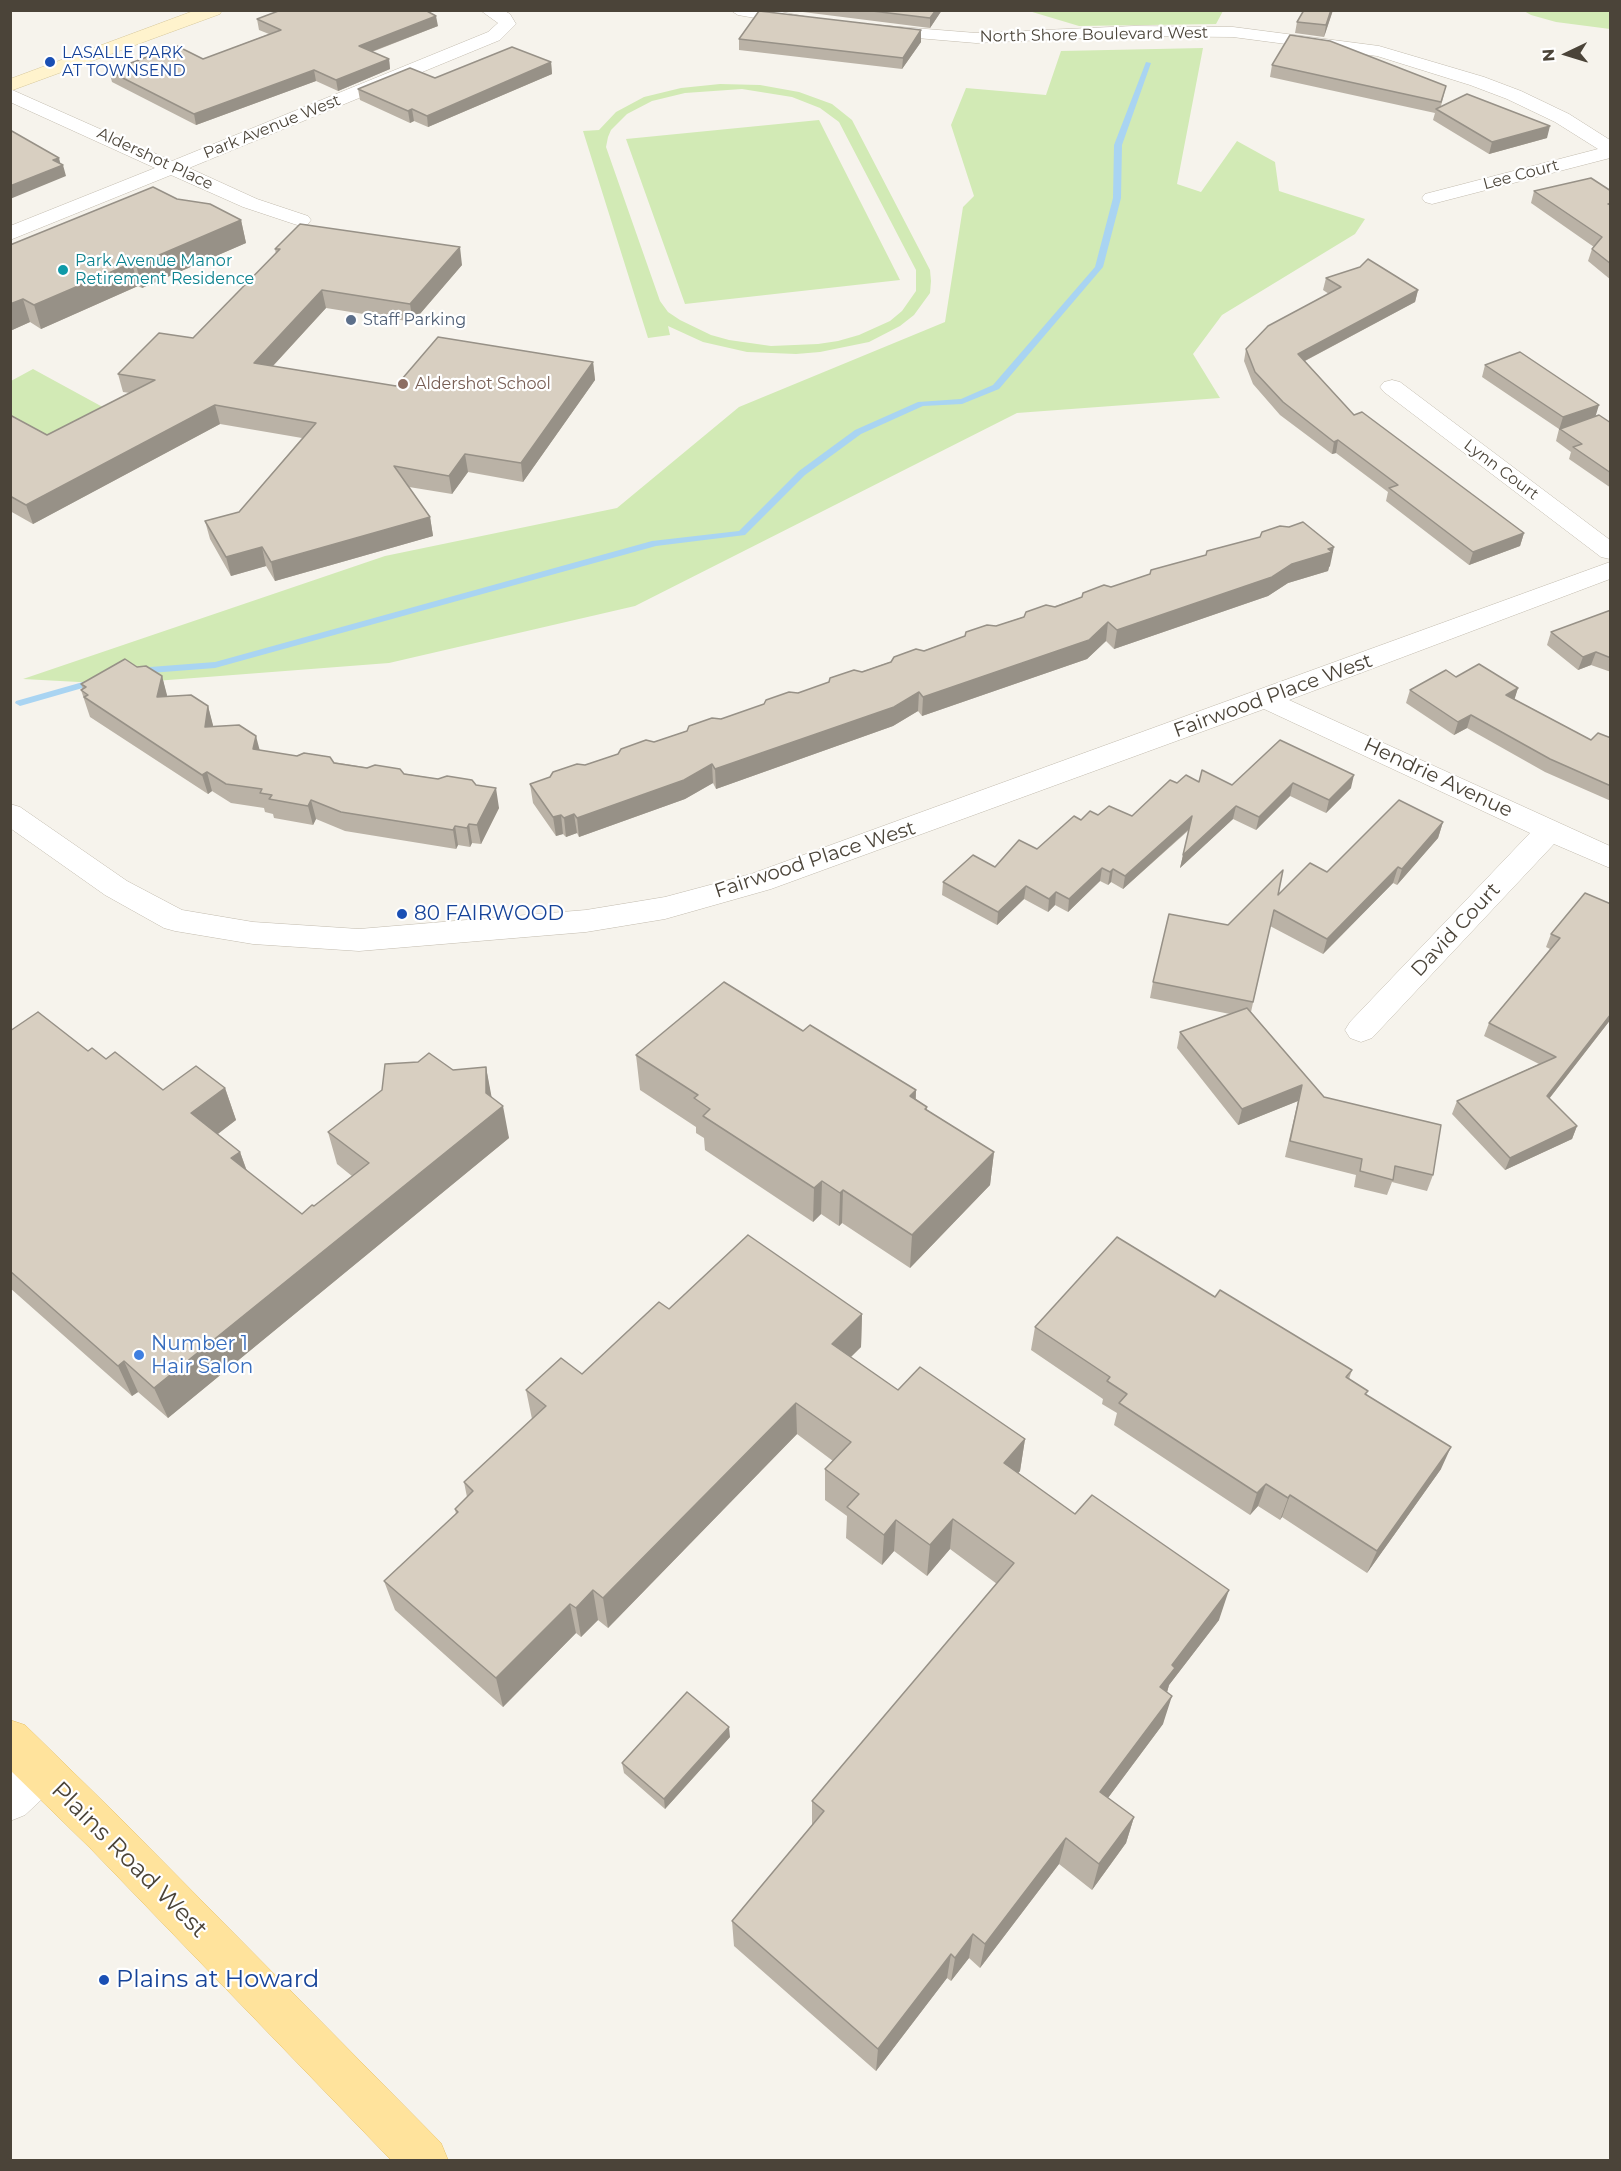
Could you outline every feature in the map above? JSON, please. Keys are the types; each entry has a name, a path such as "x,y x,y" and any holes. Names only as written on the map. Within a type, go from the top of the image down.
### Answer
{"main road":[{"path":"10,86 214,10"},
{"name":"Plains Road West","path":"10,1740 26,1785 105,1833 424,2160"}],"street":[{"name":"Park Avenue West","path":"10,234 494,36 507,24 504,18 488,10"},
{"path":"738,10 779,19 820,23"},
{"name":"North Shore Boulevard West","path":"861,28 976,38 1134,31 1233,32 1379,51 1467,77 1515,95 1562,118 1611,150"},
{"name":"Aldershot Place","path":"10,95 250,203 301,220"},
{"name":"Lee Court","path":"1432,198 1611,150"},
{"name":"Lynn Court","path":"1392,387 1611,552"},
{"name":"Fairwood Place West","path":"10,814 116,888 175,920 253,933 359,940 574,922 665,908 760,882 1265,699 1611,570"},
{"name":"Hendrie Avenue","path":"1265,699 1611,858"},
{"name":"David Court","path":"1361,1030 1550,831"}],"green space":[{"path":"1223,10 1216,24 1079,26 1029,11"},
{"path":"1524,11 1610,11 1610,29 1556,22"},
{"path":"1203,48 1177,184 1201,192 1237,141 1275,162 1279,191 1365,219 1355,234 1222,315 1193,354 1220,398 1017,413 635,606 389,663 116,684 23,679 385,556 617,508 739,407 945,322 963,207 974,196 951,125 966,88 1046,95 1061,51"},
{"path":"720,84 760,85 799,92 832,104 852,120 930,270 930,293 914,315 900,326 869,342 820,352 796,354 747,352 703,342 668,326 670,335 648,338 583,131 599,130 616,112 644,97 681,88","holes":["742,89 792,97 820,108 839,122 916,270 916,291 902,311 890,321 859,335 838,341 771,346 711,335 680,320 668,312 660,301 606,147 608,137 611,130 627,114 652,101 685,93"]},
{"path":"819,120 900,280 685,304 626,139"},
{"path":"33,369 121,417 52,452 11,429 11,381"}],"building":[{"path":"281,10 425,10 436,16 359,46 389,59 336,80 314,70 194,114 109,71 177,46 203,59 281,30 257,19"},
{"path":"864,10 936,10 930,18"},
{"path":"1304,10 1331,10 1326,25 1297,22"},
{"path":"759,11 921,30 903,58 739,39"},
{"path":"1290,35 1330,41 1446,86 1441,102 1272,65"},
{"path":"512,47 551,62 427,116 412,109 408,111 358,89 410,68 435,78"},
{"path":"1467,94 1550,126 1492,142 1436,109"},
{"path":"10,130 59,158 53,160 63,165 10,186"},
{"path":"1591,178 1611,191 1611,203 1608,204 1611,205 1611,264 1592,249 1602,237 1534,191"},
{"path":"153,187 177,199 210,204 241,220 34,305 23,299 10,304 10,245"},
{"path":"300,224 460,247 410,304 322,290 254,363 396,386 438,337 593,362 521,463 465,454 449,476 394,466 430,517 271,562 262,547 226,557 205,521 239,512 316,423 215,405 26,505 10,496 10,415 47,435 155,380 118,374 159,333 193,338 280,249 275,249"},
{"path":"1368,259 1418,290 1298,354 1354,415 1362,412 1524,533 1473,552 1389,488 1398,485 1338,440 1334,442 1283,402 1255,372 1246,349 1268,326 1341,287 1326,278 1360,267"},
{"path":"1520,352 1599,405 1563,417 1485,365"},
{"path":"1599,415 1611,423 1611,473 1573,447 1582,444 1560,429"},
{"path":"1303,522 1334,547 1328,549 1332,552 1292,564 1272,577 1117,630 1108,622 1089,640 923,697 919,692 894,707 715,769 712,764 684,780 577,818 574,814 564,818 561,815 553,817 530,784 550,777 553,772 618,754 621,749 646,740 654,742 687,731 689,726 712,718 721,719 764,704 766,700 789,692 798,693 829,682 830,678 854,670 862,672 891,662 894,657 916,649 924,651 965,636 966,632 1024,617 1026,612 1046,605 1055,607 1082,597 1083,593 1104,585 1111,587 1150,574 1151,570 1206,555 1207,551 1260,537 1262,532"},
{"path":"1611,610 1611,658 1596,652 1583,657 1551,632"},
{"path":"125,659 137,667 146,666 162,676 157,697 191,695 208,706 205,727 239,725 256,736 253,749 297,756 304,753 330,757 334,763 367,768 375,765 400,769 404,774 438,779 447,776 472,780 476,785 496,788 477,825 469,824 467,828 455,826 453,830 341,812 311,800 308,806 269,799 272,795 260,793 262,789 226,784 207,772 202,775 84,697 88,695 81,690 86,687 81,684"},
{"path":"1479,664 1518,688 1506,695 1591,740 1598,733 1611,738 1611,786 1550,759 1471,715 1458,722 1410,690 1446,670 1456,677"},
{"path":"1280,740 1354,775 1329,800 1293,783 1259,817 1236,806 1183,855 1192,816 1125,876 1113,869 1110,872 1102,868 1069,899 1056,892 1049,899 1026,886 998,912 943,882 973,855 995,867 1019,840 1037,849 1074,816 1081,820 1090,811 1098,815 1109,806 1132,816 1170,780 1177,783 1186,775 1199,782 1202,770 1232,785"},
{"path":"1399,800 1443,822 1402,869 1398,867 1327,939 1274,910 1253,1002 1153,982 1169,914 1228,925 1283,870 1278,895 1310,863 1327,872"},
{"path":"1585,893 1611,904 1611,1014 1547,1096 1577,1126 1510,1158 1457,1101 1556,1057 1489,1023 1560,938 1551,934"},
{"path":"724,982 803,1031 810,1025 916,1090 910,1096 927,1107 925,1109 994,1152 912,1235 843,1190 840,1193 822,1181 814,1188 703,1116 710,1109 694,1098 698,1095 636,1055"},
{"path":"1247,1008 1324,1097 1441,1125 1433,1175 1395,1166 1393,1180 1360,1171 1362,1159 1290,1141 1302,1085 1242,1109 1180,1032"},
{"path":"38,1012 88,1051 92,1048 106,1059 115,1052 163,1090 196,1066 225,1088 191,1113 240,1152 231,1158 302,1214 369,1163 328,1132 382,1090 385,1064 418,1062 429,1053 453,1070 486,1067 486,1093 503,1106 154,1388 124,1361 118,1366 10,1271 10,1031"},
{"path":"748,1235 862,1314 832,1344 898,1390 920,1367 1025,1439 1004,1463 1075,1514 1092,1495 1229,1590 1172,1665 1175,1668 1160,1687 1172,1696 1100,1792 1134,1817 1099,1864 1066,1838 985,1944 973,1934 955,1958 951,1954 878,2049 732,1921 824,1811 812,1801 1014,1563 953,1519 930,1545 896,1520 884,1535 847,1507 859,1494 825,1469 851,1442 796,1403 603,1598 593,1590 576,1608 570,1604 496,1678 384,1581 458,1512 455,1509 473,1491 464,1482 546,1406 526,1390 561,1358 582,1374 659,1302 669,1309"},
{"path":"1117,1237 1215,1297 1220,1290 1352,1370 1346,1377 1368,1391 1365,1394 1451,1447 1377,1551 1290,1495 1288,1498 1266,1484 1257,1493 1119,1403 1127,1394 1107,1381 1110,1377 1035,1327"},
{"path":"687,1692 729,1727 664,1799 622,1763"}],"waterway":[{"path":"137,671 215,665 655,543 742,533 802,473 858,432 921,404 962,401 996,387 1099,267 1117,198 1118,145 1148,63"},
{"path":"20,703 97,681"}],"place":[{"name":"LASALLE PARK AT TOWNSEND","path":"50,62"},
{"name":"Park Avenue Manor Retirement Residence","path":"63,270"},
{"name":"Staff Parking","path":"351,320"},
{"name":"Aldershot School","path":"403,384"},
{"name":"80 FAIRWOOD","path":"402,914"},
{"name":"Number 1 Hair Salon","path":"139,1355"},
{"name":"Plains at Howard","path":"104,1980"}]}
